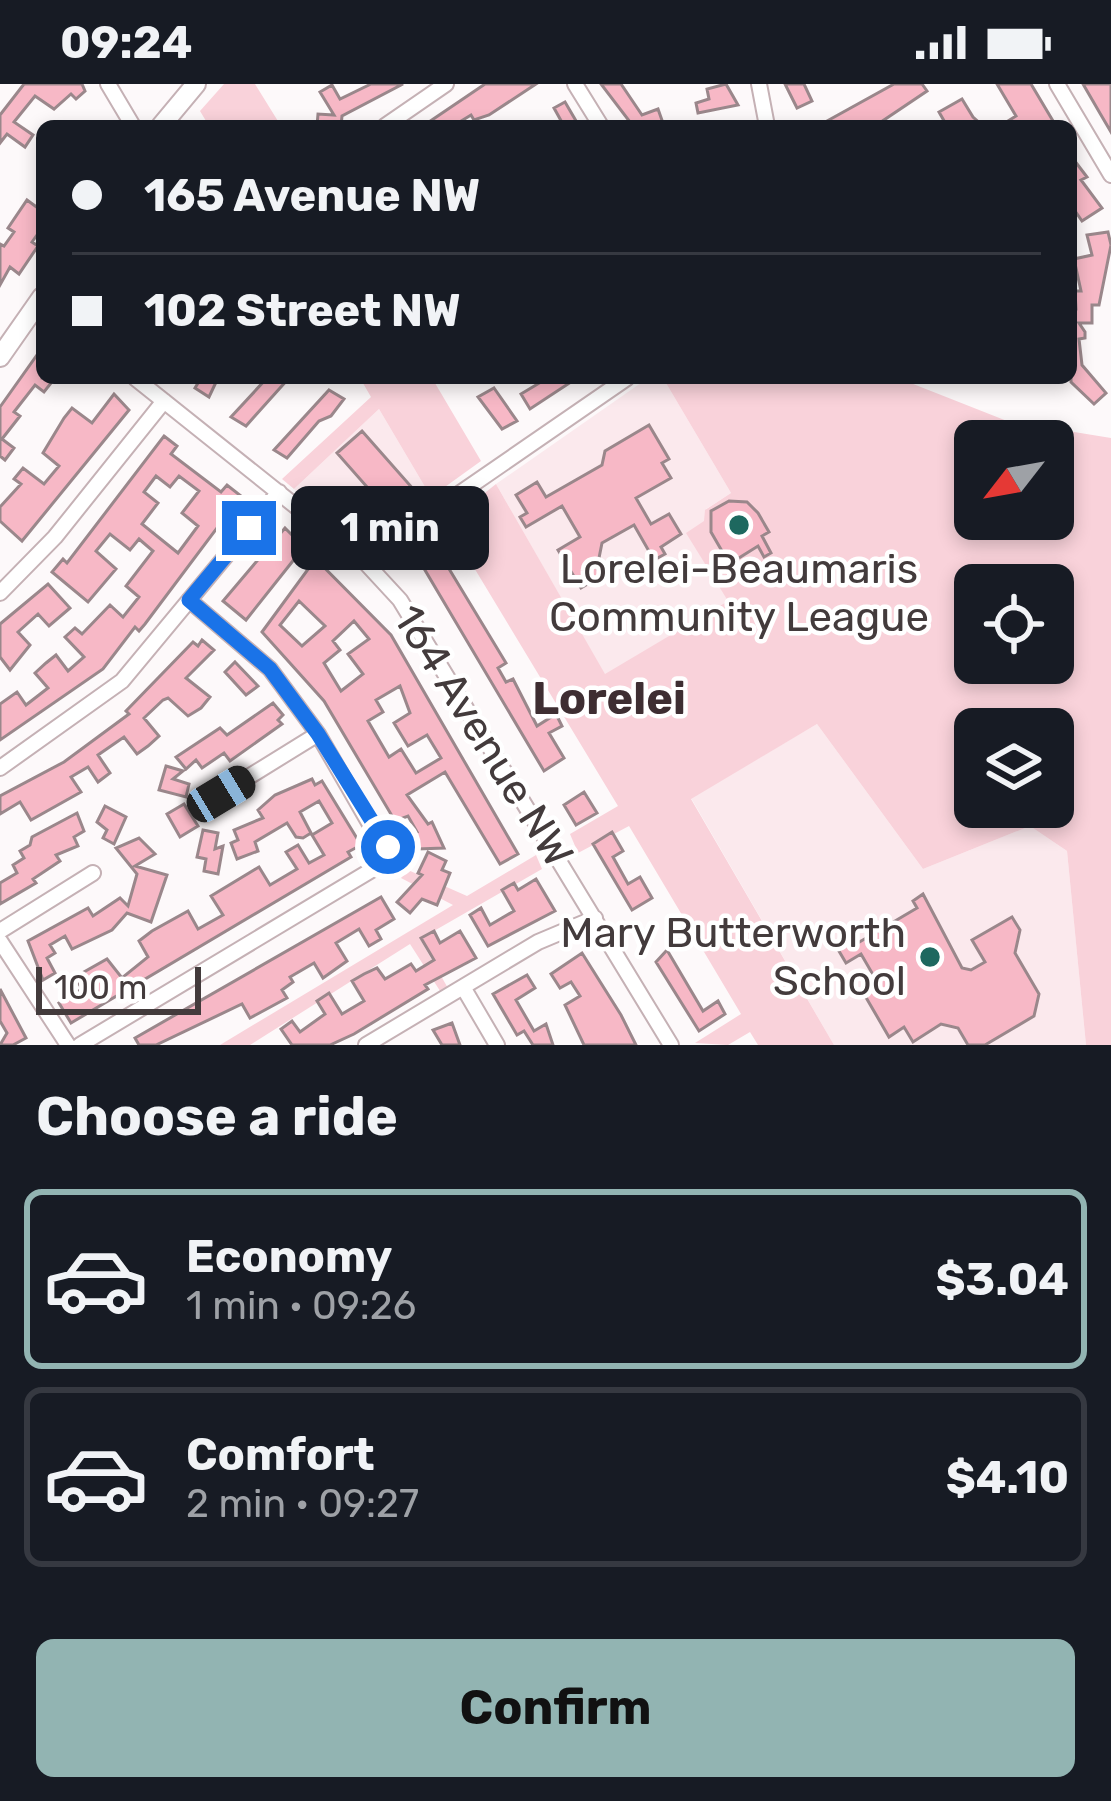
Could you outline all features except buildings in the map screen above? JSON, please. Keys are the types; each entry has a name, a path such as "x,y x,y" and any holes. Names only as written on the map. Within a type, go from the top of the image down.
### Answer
{"street":[{"path":"108,84 129,120"},
{"path":"166,120 196,84"},
{"path":"394,120 446,84"},
{"path":"575,84 597,120"},
{"path":"759,84 766,120"},
{"path":"1057,84 1111,175"},
{"path":"0,357 36,308"},
{"name":"164 Avenue NW","path":"143,384 363,560 416,620 671,1045"},
{"path":"363,560 618,384"},
{"path":"0,593 55,537 164,401"},
{"path":"0,768 122,681 279,492"},
{"path":"80,1045 390,859 318,734 270,669 189,600"},
{"path":"221,794 318,734"},
{"path":"0,932 93,873"},
{"path":"366,1045 538,942 596,918"},
{"path":"0,941 66,1044"},
{"path":"463,987 496,1045"}],"shaded area":[{"path":"224,84 255,84 277,120 205,120 200,111"},
{"path":"363,384 436,384 481,461 431,497 379,409 294,489 282,479 371,397"},
{"path":"639,384 667,384 731,493 706,509 728,601 605,675 496,484"},
{"path":"667,384 913,384 1004,420 954,420 954,540 1074,540 1074,432 1111,438 1111,1045 1086,1045 1067,851 1033,828 1074,828 1074,708 954,708 954,828 1025,828 923,869 817,724 691,799 834,1045 758,1045 750,1032 728,1045 695,1043 741,1014 629,826 578,853 570,834 618,806 447,523 496,484 605,674 728,601 686,533 704,521 705,510 731,493"},
{"path":"379,409 431,497 366,542 294,489"},
{"name":"Mary Butterworth School","path":"817,724 923,869 1033,828 1067,851 1086,1045 834,1045 691,798"},
{"path":"536,855 542,869 420,939 449,990 442,994 410,944 250,1045 220,1045 453,905 401,878 408,870 467,896"}],"place":[{"name":"Lorelei-Beaumaris Community League","path":"739,525"},
{"name":"Mary Butterworth School","path":"930,957"}],"district":[{"name":"Lorelei","path":"609,698"}],"route":[{"path":"249,528 189,600 270,669 318,734 388,847"}]}
